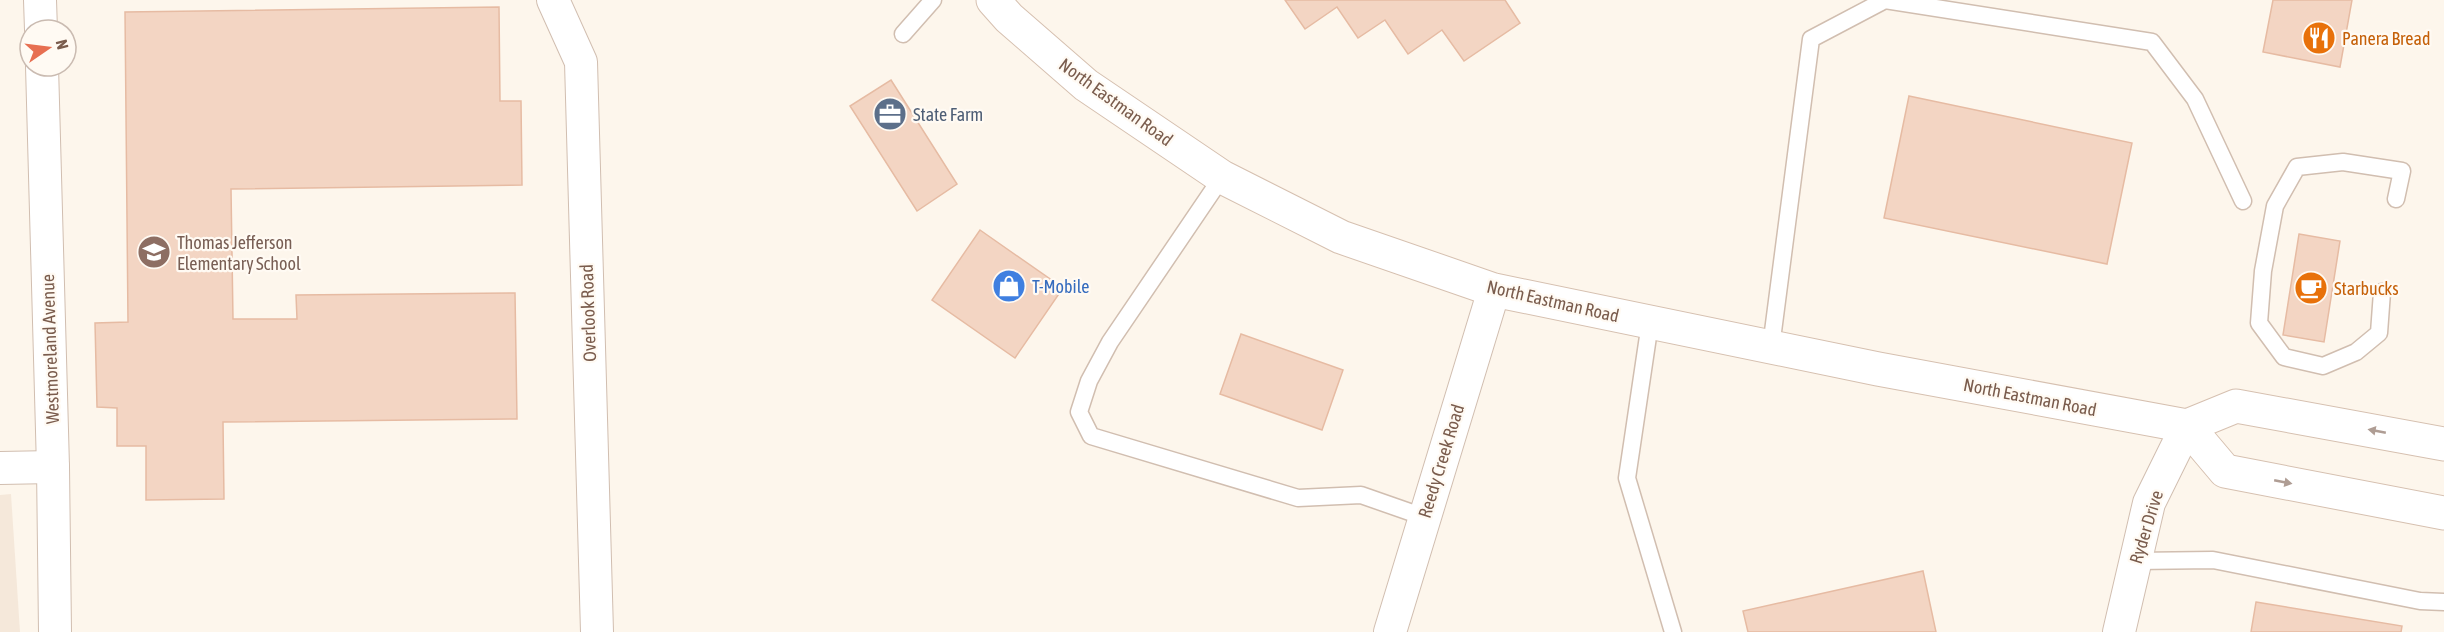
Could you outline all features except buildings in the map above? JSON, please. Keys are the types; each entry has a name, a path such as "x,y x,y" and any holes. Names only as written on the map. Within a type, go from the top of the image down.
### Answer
{"main road":[{"name":"North Eastman Road","path":"993,0 1009,18 1086,85 1222,177 1341,237 1494,290 1878,369 2187,426"},
{"path":"2444,444 2236,406 2187,426 2225,471 2444,513"}],"street":[{"path":"40,0 40,18"},
{"name":"Overlook Road","path":"553,0 581,62 597,632"},
{"name":"Westmoreland Avenue","path":"42,78 55,632"},
{"name":"Reedy Creek Road","path":"1390,632 1494,290"},
{"name":"Ryder Drive","path":"2119,632 2149,503 2187,426"},
{"path":"0,468 53,467"}],"lane":[{"path":"903,34 933,0"},
{"path":"1771,347 1811,39 1885,0 2152,42 2195,99 2243,201"},
{"path":"2382,292 2379,333 2356,352 2323,366 2284,357 2259,323 2263,272 2275,206 2297,167 2343,162 2402,171 2396,199"},
{"path":"1222,177 1110,342 1089,381 1079,412 1091,436 1298,498 1361,495 1424,517"},
{"path":"1650,322 1627,478 1673,632"},
{"path":"2135,561 2213,560 2420,601 2444,602"}],"shaded area":[{"path":"11,494 20,632 0,632 0,495"}],"place":[{"name":"Panera Bread","path":"2319,38"},
{"name":"State Farm","path":"890,114"},
{"name":"Thomas Jefferson Elementary School","path":"154,252"},
{"name":"T-Mobile","path":"1009,286"},
{"name":"Starbucks","path":"2311,288"}]}
